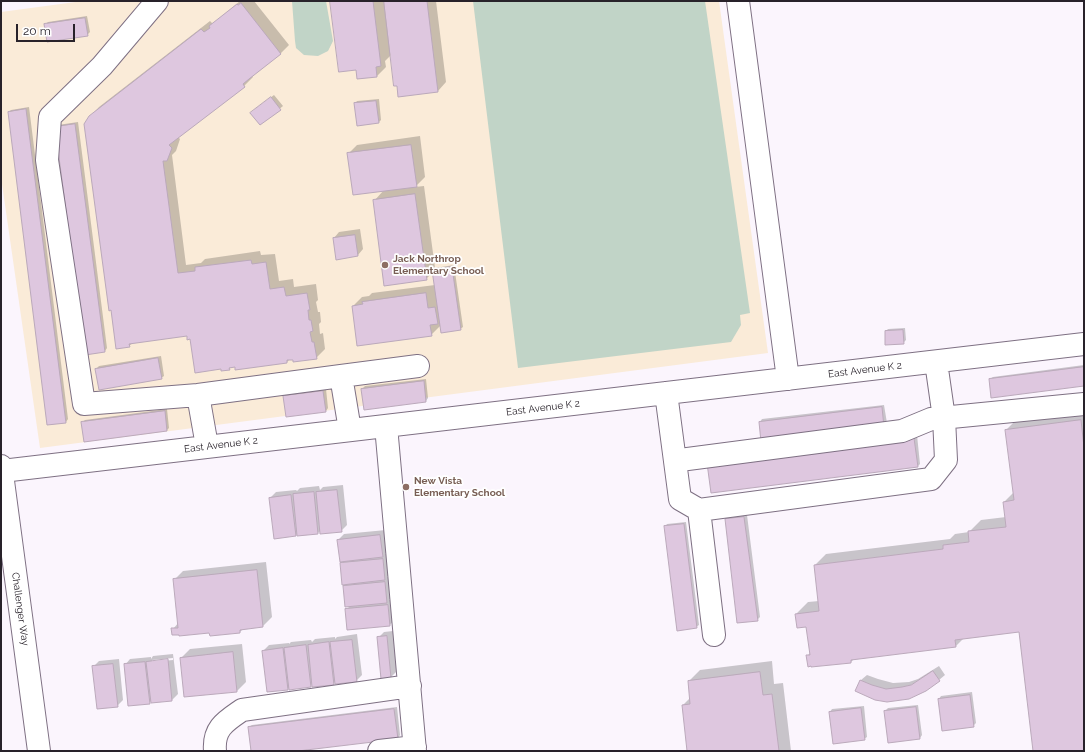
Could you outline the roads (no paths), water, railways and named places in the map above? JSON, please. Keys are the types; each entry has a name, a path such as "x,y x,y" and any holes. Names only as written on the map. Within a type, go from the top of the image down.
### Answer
{"street":[{"path":"157,1 102,66 50,117 47,160 84,404 198,395 418,366"},
{"path":"738,1 788,379"},
{"name":"East Avenue K 2","path":"1,468 386,426 1084,344"},
{"path":"666,393 680,499 699,510 931,480 946,460 944,418 936,362"},
{"path":"340,376 350,430"},
{"path":"198,395 207,446"},
{"path":"675,456 680,460 902,432 931,419 1084,404"},
{"path":"379,751 415,749 386,426"},
{"name":"Challenger Way","path":"1,468 39,751"},
{"path":"699,510 714,635"},
{"path":"216,751 214,742 222,724 242,710 410,686"}],"place":[{"name":"Jack Northrop Elementary School","path":"385,265"},
{"name":"New Vista Elementary School","path":"406,487"}]}
